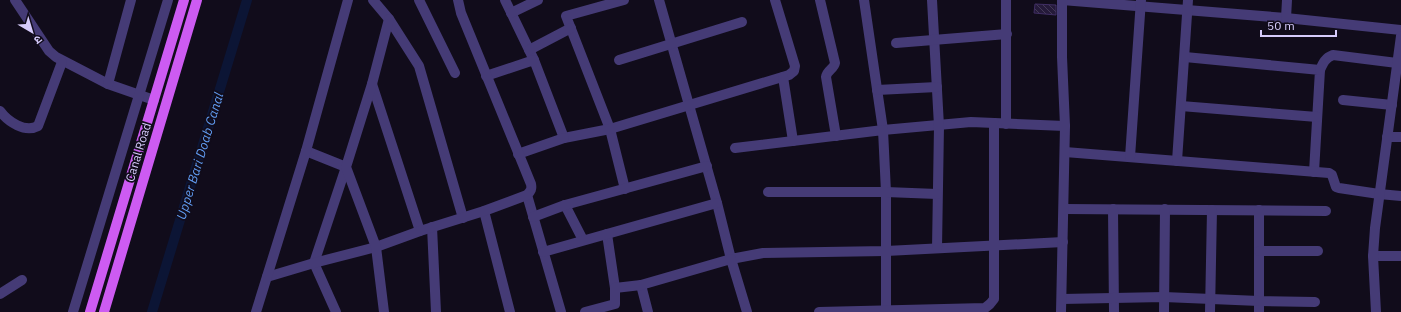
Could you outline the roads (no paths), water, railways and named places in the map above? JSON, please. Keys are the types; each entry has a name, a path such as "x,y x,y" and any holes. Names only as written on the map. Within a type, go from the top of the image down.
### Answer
{"main road":[{"name":"Canal Road","path":"90,312 184,0"},
{"name":"Canal Road","path":"104,312 197,0"}],"street":[{"path":"15,0 49,52 62,62 108,84 154,100"},
{"path":"108,84 131,0"},
{"path":"73,312 168,0"},
{"path":"256,312 306,151 348,0"},
{"path":"374,0 419,66 463,218"},
{"path":"419,0 455,73"},
{"path":"266,277 376,247 528,195 532,188 531,184 461,13 458,0"},
{"path":"505,0 534,60 564,138"},
{"path":"511,13 538,0"},
{"path":"624,0 566,16 610,129 625,189"},
{"path":"659,0 747,312"},
{"path":"518,154 564,138 610,129 789,75 794,71 795,66 775,0"},
{"path":"820,0 836,63 835,66 827,73 826,77 836,136"},
{"path":"864,0 883,130 886,192 886,311"},
{"path":"932,0 939,126 937,248"},
{"path":"1006,0 1006,124"},
{"path":"1061,312 1066,126 1062,57 1062,0 1187,5 1286,18 1401,30"},
{"path":"1286,18 1287,0"},
{"path":"1130,157 1141,3"},
{"path":"1177,161 1185,57 1187,5"},
{"path":"336,312 314,263 372,84 389,20"},
{"path":"619,60 742,22"},
{"path":"529,50 571,28"},
{"path":"896,43 1007,34"},
{"path":"1376,312 1373,256 1379,194 1398,68 1401,36"},
{"path":"1314,172 1320,70 1324,61 1328,57 1333,56 1398,68"},
{"path":"1185,57 1320,70"},
{"path":"486,76 534,60"},
{"path":"0,111 6,119 17,125 29,128 38,126 62,62"},
{"path":"783,77 793,141"},
{"path":"372,84 420,231"},
{"path":"877,90 937,87"},
{"path":"1344,100 1392,105"},
{"path":"1181,106 1317,116"},
{"path":"735,148 883,130 971,122 1066,126"},
{"path":"819,312 985,308 990,304 994,299 994,123"},
{"path":"1387,137 1401,137"},
{"path":"306,151 346,167 376,247 384,312"},
{"path":"1065,152 1329,173 1332,175 1334,184 1339,188 1401,196"},
{"path":"533,217 565,205 707,166"},
{"path":"768,192 886,192 937,194"},
{"path":"528,195 560,312"},
{"path":"543,252 717,203"},
{"path":"565,205 583,240"},
{"path":"1064,209 1326,211"},
{"path":"1113,209 1114,312"},
{"path":"1164,312 1165,209"},
{"path":"1210,312 1212,210"},
{"path":"1259,210 1259,312"},
{"path":"484,211 510,312"},
{"path":"432,227 436,312"},
{"path":"585,312 616,308 615,288 607,234"},
{"path":"615,288 641,285 731,259 763,254 886,251 1063,242"},
{"path":"1259,251 1318,251"},
{"path":"1373,256 1401,256"},
{"path":"0,294 22,280"},
{"path":"641,285 648,312"},
{"path":"1062,299 1164,297 1315,302"}],"waterway":[{"name":"Upper Bari Doab Canal","path":"152,312 247,0"}]}
